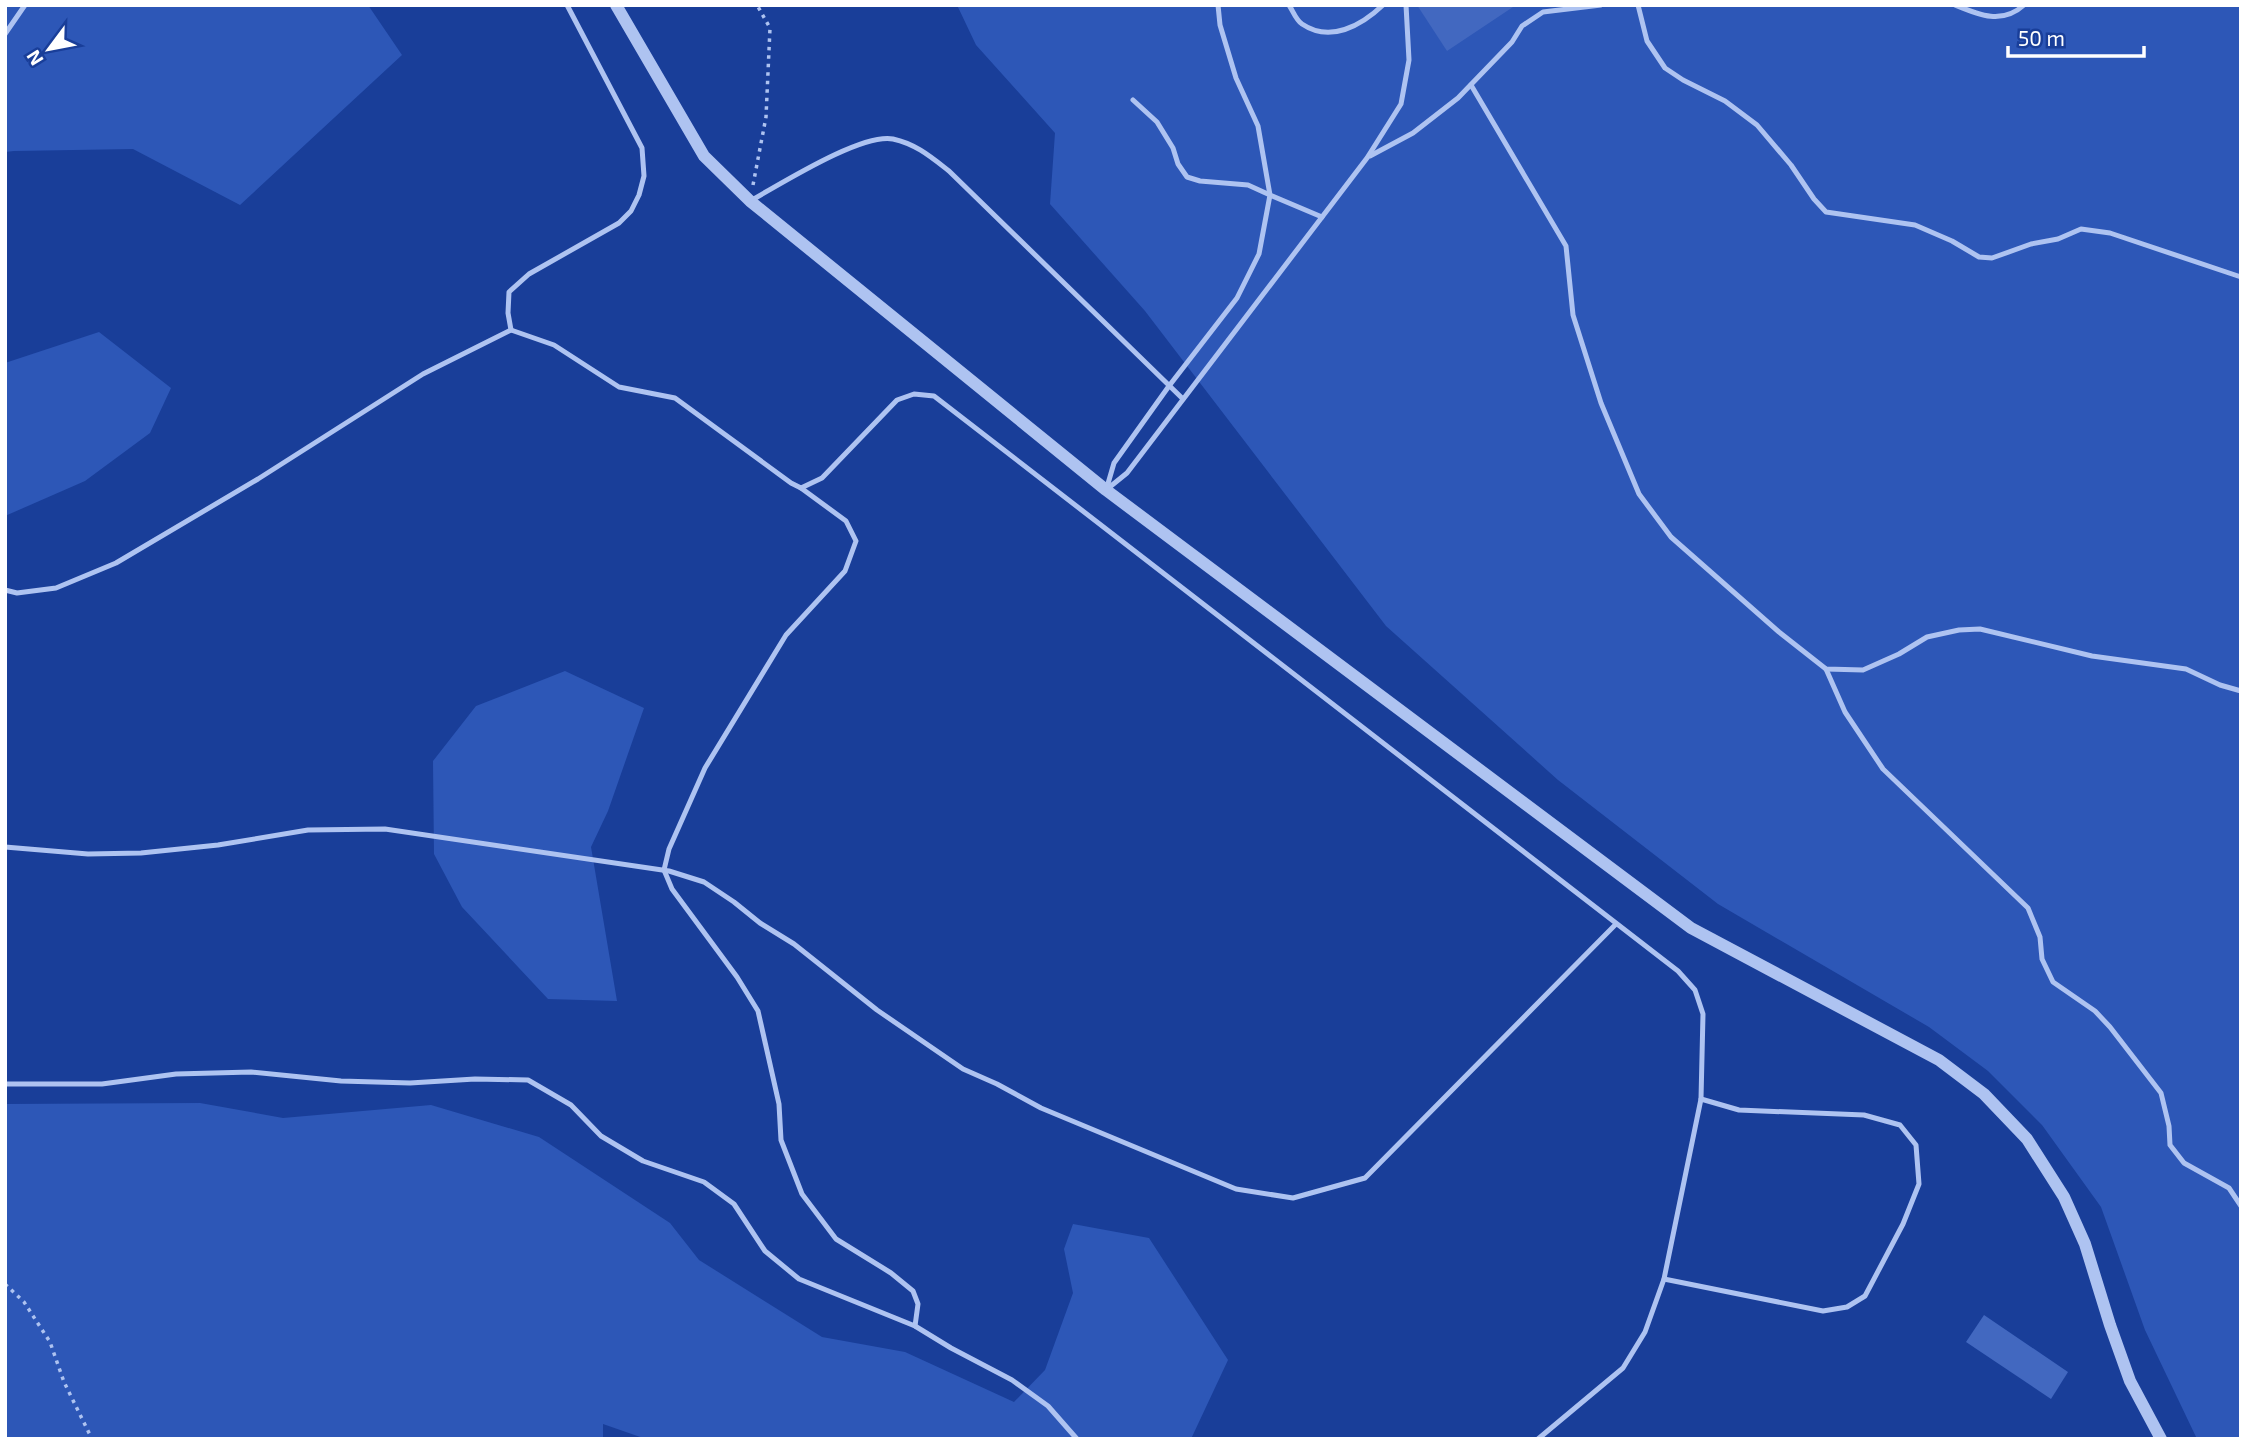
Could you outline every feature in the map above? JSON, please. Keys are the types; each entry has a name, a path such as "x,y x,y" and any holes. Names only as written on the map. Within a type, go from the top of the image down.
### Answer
{"street":[{"path":"616,5 704,156 750,201 1106,490 1690,928 1939,1060 1984,1094 2027,1139 2064,1197 2085,1244 2130,1381 2161,1439"}],"lane":[{"path":"5,34 25,5"},
{"path":"511,330 508,313 509,292 529,274 619,223 631,211 644,176 642,148 567,5"},
{"path":"1106,490 1114,463 1237,298 1259,254 1270,195 1258,126 1236,78 1220,25 1218,5"},
{"path":"1289,5 1300,23 1322,33 1338,33 1373,14 1383,5"},
{"path":"1106,490 1127,473 1367,158 1401,104 1409,60 1406,5"},
{"path":"1367,158 1413,133 1458,97 1512,43 1522,26 1543,12 1601,5"},
{"path":"1638,5 1647,41 1665,68 1726,101 1757,125 1826,212 1915,225 1952,241 1979,257 1992,258 2081,229 2110,233 2241,277"},
{"path":"1955,5 1989,18 2004,16 2024,5"},
{"path":"1471,85 1566,246 1573,315 1601,403 1639,494 1671,537 1779,632 1826,669 1845,712 1883,769 2028,908 2039,937 2042,959 2053,982 2095,1011 2161,1094 2169,1126 2170,1144 2184,1163 2229,1188 2241,1206"},
{"path":"1133,100 1157,122 1187,177 1200,181 1248,185 1322,217"},
{"path":"750,201 855,145 890,138 918,146 949,171 1183,399"},
{"path":"5,590 17,593 57,588 116,563 258,479 423,374 511,330 554,345 619,387 675,398 846,522 856,541 845,571 786,635 705,768 669,849 664,870 672,889 737,977 758,1011 779,1104 781,1140 802,1194 836,1238 891,1273 913,1292 918,1304 915,1326"},
{"path":"801,488 822,478 897,400 914,394 934,396 1678,971 1695,990 1703,1014 1701,1099 1664,1279 1645,1332 1623,1368 1538,1439"},
{"path":"1826,669 1863,670 1899,654 1927,637 1959,630 1980,629 2092,656 2186,669 2220,685 2241,691"},
{"path":"5,847 88,854 141,853 218,845 308,830 385,829 664,870 704,882 794,944 877,1010 963,1069 1041,1108 1236,1189 1293,1198 1365,1178 1616,924"},
{"path":"5,1084 102,1084 176,1074 251,1072 341,1082 528,1080 571,1105 601,1136 643,1161 704,1182 734,1204 765,1251 799,1279 915,1326 1012,1380 1048,1406 1077,1439"},
{"path":"1664,1279 1823,1311 1847,1307 1865,1296 1903,1224 1919,1184 1916,1145 1900,1125 1864,1115 1739,1110 1701,1099"}],"path":[{"path":"750,201 766,117 771,27 758,5"},
{"path":"5,1284 24,1302 50,1342 64,1382 92,1439"}],"shaded area":[{"path":"5,5 368,5 402,55 240,205 133,149 5,152"},
{"path":"957,5 2241,5 2241,1439 2197,1439 2145,1330 2101,1207 2042,1125 1988,1071 1929,1027 1718,904 1558,780 1386,626 1145,311 1050,204 1055,133 976,45"},
{"path":"99,332 171,388 150,433 85,481 5,516 5,363"},
{"path":"565,671 644,708 608,811 591,847 617,1001 548,999 462,907 434,854 433,761 476,706"},
{"path":"200,1103 283,1118 431,1105 539,1137 670,1223 699,1260 822,1337 905,1352 1014,1402 1045,1370 1073,1293 1064,1249 1073,1224 1149,1238 1228,1360 1191,1439 646,1439 603,1424 603,1439 5,1439 5,1104"}],"building":[{"path":"1417,5 1516,5 1447,51"},
{"path":"1984,1315 2068,1372 2051,1399 1966,1342"}]}
